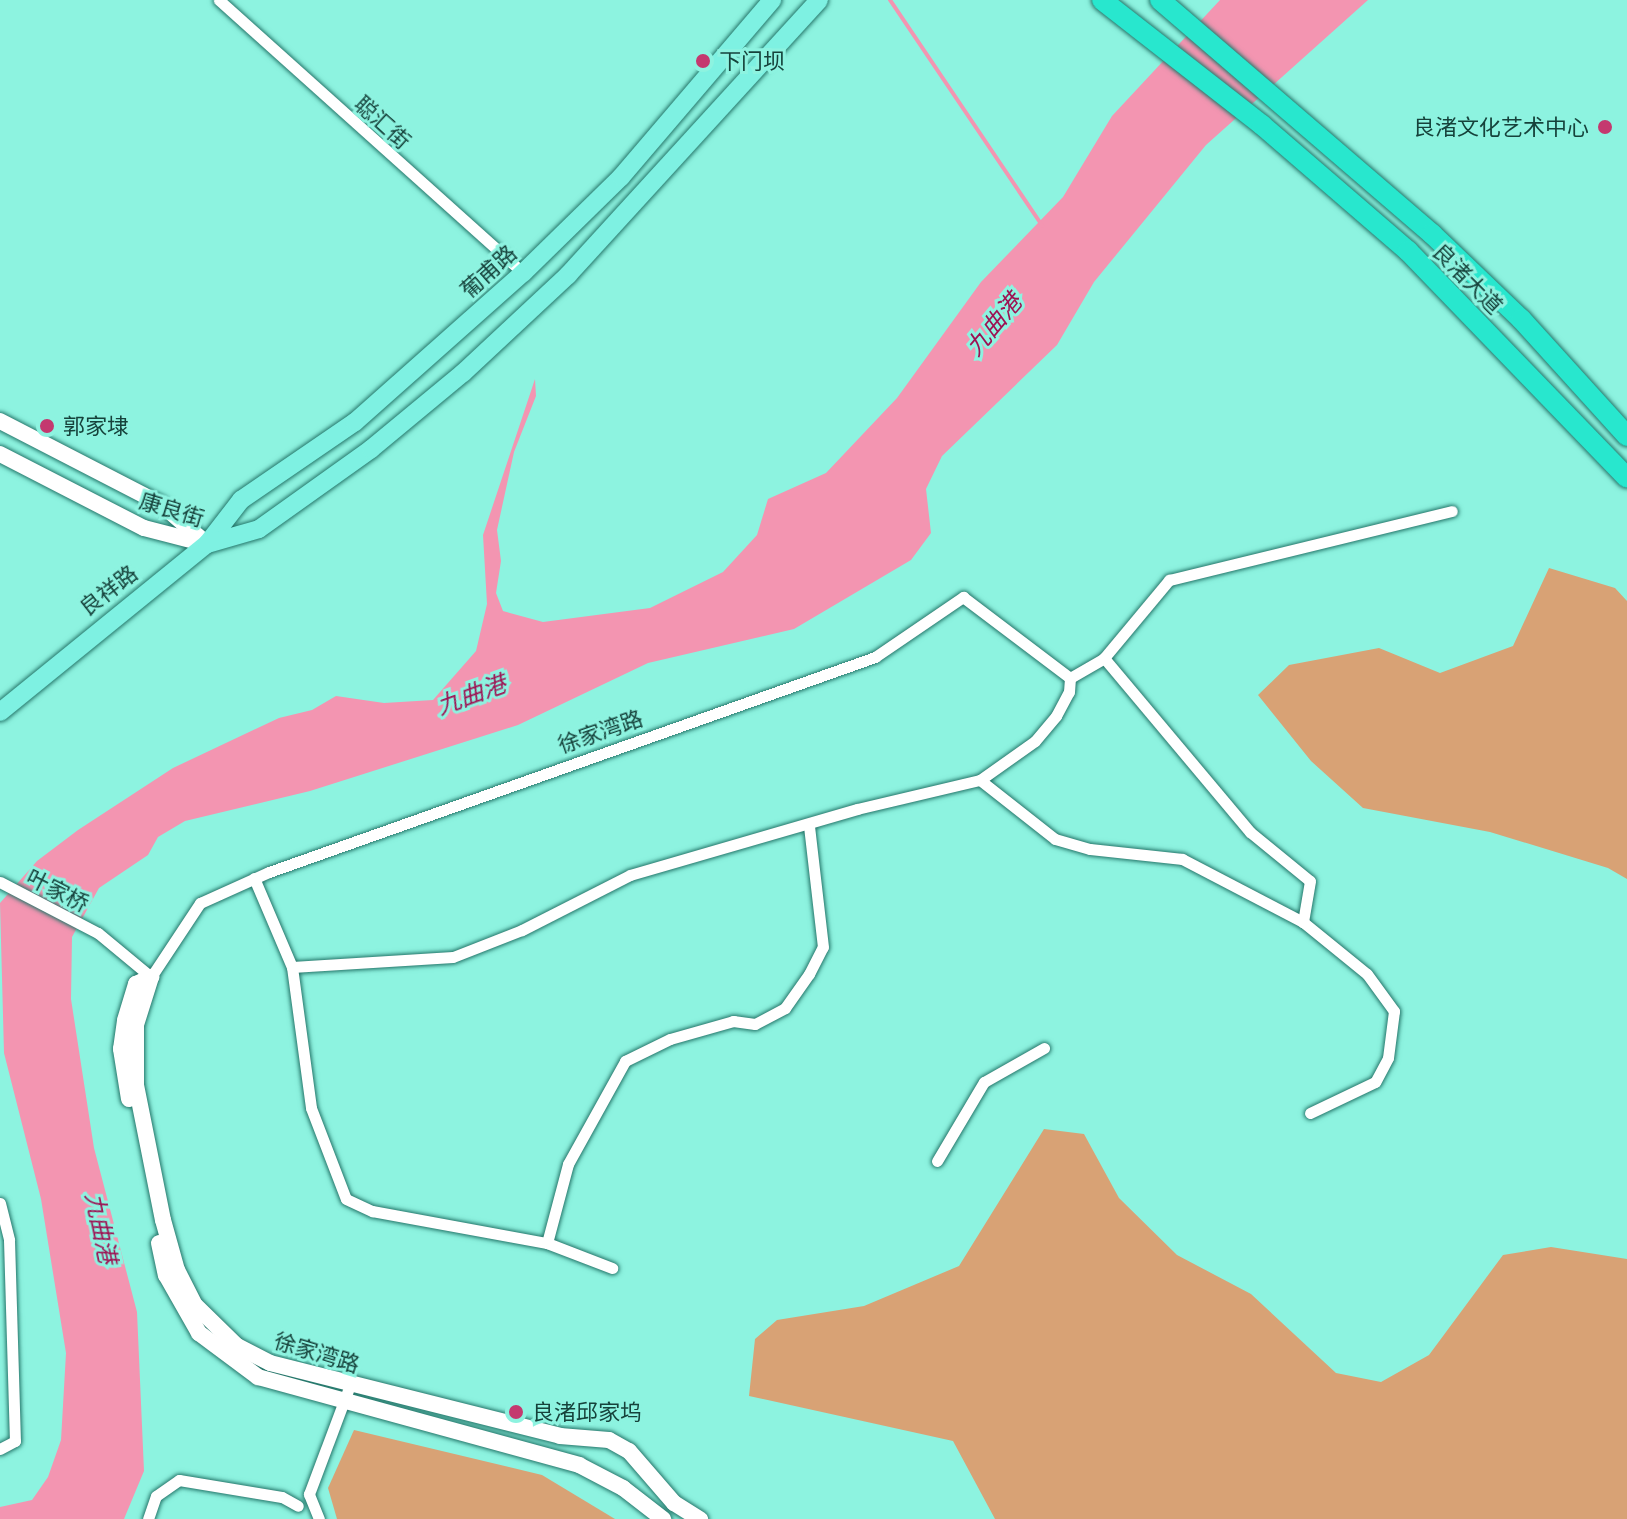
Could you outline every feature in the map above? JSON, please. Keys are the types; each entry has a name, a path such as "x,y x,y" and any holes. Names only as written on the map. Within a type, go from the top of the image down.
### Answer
{"highway":[{"name":"良渚大道","path":"1102,0 1262,125 1408,251 1627,478"},
{"name":"良渚大道","path":"1165,5 1282,100 1521,319 1627,436"}],"main road":[{"name":"良祥路","path":"0,712 207,544 259,529 371,449 475,362 568,275 797,28 819,0"},
{"name":"葡甫路","path":"207,544 241,500 355,422 523,273 621,177 769,4"}],"street":[{"name":"聪汇街","path":"219,0 523,273"},
{"name":"康良街","path":"0,421 161,504 207,544"},
{"name":"康良街","path":"0,454 144,528 207,544"},
{"path":"292,967 453,957 522,930 630,875 809,826 857,809 980,780 1035,741 1063,704 1070,678 1104,658 1169,580 1452,511"},
{"name":"徐家湾路","path":"700,1519 674,1503 629,1451 609,1440 560,1436 270,1363 237,1346 194,1304 177,1270 136,1085 136,1025 151,977 200,903 254,878 875,657 963,597 1070,678"},
{"path":"1104,658 1250,832 1310,881 1303,922"},
{"path":"980,780 1055,839 1090,849 1182,859 1303,922 1367,974 1394,1011 1388,1058 1375,1082 1310,1113"},
{"path":"547,1243 568,1164 625,1061 707,1028 733,1021 755,1024 785,1008 809,974 823,947 809,826"},
{"path":"254,878 292,967 311,1108 346,1199 372,1211 547,1243 612,1268"},
{"name":"叶家桥","path":"0,882 98,933 151,977"},
{"name":"徐家湾路","path":"151,977 136,984 125,1020 122,1069 166,1275 179,1305 220,1353 258,1377 343,1403 579,1465 623,1488 663,1519"},
{"path":"937,1161 984,1082 1044,1048"},
{"path":"0,1203 9,1240 15,1441 0,1449"},
{"path":"293,1519 298,1506 309,1494 350,1385"},
{"path":"148,1519 156,1496 179,1480 282,1497 298,1506"},
{"path":"309,1494 319,1519"}],"shaded area":[{"path":"1549,568 1615,588 1627,601 1627,879 1608,868 1490,832 1363,808 1311,761 1258,695 1289,665 1379,648 1440,673 1513,646"},
{"path":"1044,1129 1084,1134 1119,1198 1177,1255 1251,1294 1336,1373 1381,1382 1429,1355 1503,1255 1551,1247 1627,1259 1627,1519 995,1519 953,1441 749,1396 755,1339 777,1320 864,1306 959,1266"},
{"path":"354,1430 542,1475 615,1519 337,1519 328,1488"}],"water":[{"name":"九曲港","path":"1220,0 1368,0 1206,145 1094,282 1057,345 942,456 926,489 931,533 911,560 794,629 648,663 518,725 310,791 185,821 158,837 148,855 99,888 72,937 71,999 94,1148 137,1312 144,1471 124,1519 0,1519 0,1507 32,1500 48,1477 61,1440 66,1353 41,1199 4,1053 0,903 37,861 78,830 173,768 279,718 312,710 336,696 384,703 433,700 476,651 487,604 483,535 535,379 536,396 514,452 497,530 501,561 496,593 503,611 543,622 650,608 723,572 757,535 768,499 826,473 897,398 981,282 1063,197 1112,116"}],"waterway":[{"path":"890,0 1042,225"}],"place":[{"name":"下门坝","path":"703,61"},
{"name":"良渚文化艺术中心","path":"1605,127"},
{"name":"郭家埭","path":"47,426"},
{"name":"良渚邱家坞","path":"516,1412"}]}
